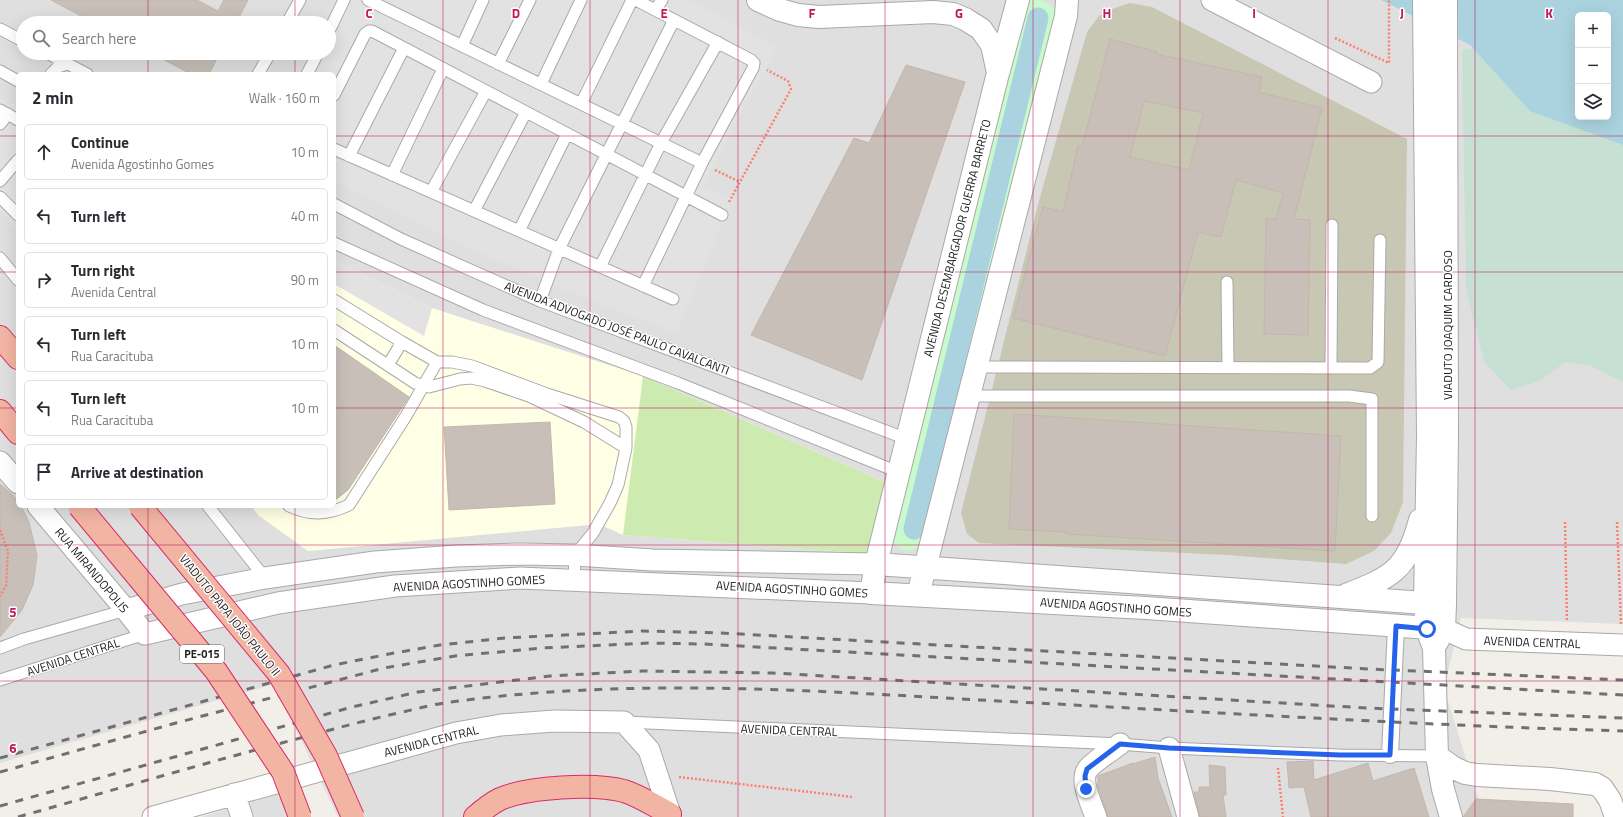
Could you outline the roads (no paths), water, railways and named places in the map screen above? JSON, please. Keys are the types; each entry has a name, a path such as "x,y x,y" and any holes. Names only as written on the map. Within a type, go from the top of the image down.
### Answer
{"highway":[{"path":"0,337 16,356"},
{"path":"0,411 16,431"},
{"name":"PE-015","path":"81,508 216,672 283,772 300,817"},
{"name":"VIADUTO PAPA JOÃO PAULO II","path":"142,508 279,674 326,756 353,817"},
{"path":"475,817 486,807 500,799 523,792 556,788 604,788 622,791 639,796 671,816"}],"street":[{"name":"AVENIDA DESEMBARGADOR GUERRA BARRETO","path":"758,0 780,10 798,15 819,17 933,12 953,14 965,19 981,30 992,45 998,73 898,472 876,564 871,593"},
{"name":"AVENIDA DESEMBARGADOR GUERRA BARRETO","path":"838,15 900,0"},
{"path":"998,73 1018,0"},
{"path":"1212,0 1371,82"},
{"name":"VIADUTO JOAQUIM CARDOSO","path":"1424,0 1437,436 1426,478 1435,604"},
{"name":"VIADUTO JOAQUIM CARDOSO","path":"1446,0 1437,436 1435,635 1437,756 1443,790 1451,817"},
{"path":"918,595 976,367 1065,4"},
{"path":"0,462 16,481"},
{"path":"1343,596 1373,584 1390,575 1400,565 1410,551 1415,539 1420,518 1426,478"},
{"name":"RUA MIRANDOPOLIS","path":"40,508 145,634"},
{"name":"AVENIDA AGOSTINHO GOMES","path":"126,610 182,594 266,578 375,562 456,556 520,554 575,555 653,560 925,566 1435,604"},
{"name":"AVENIDA AGOSTINHO GOMES","path":"145,634 278,603 395,586 520,578 918,595 1146,608 1396,626 1435,635"},
{"path":"1390,755 1396,626"},
{"name":"AVENIDA CENTRAL","path":"1435,635 1466,639 1622,645"},
{"name":"AVENIDA CENTRAL","path":"153,817 456,733 501,725 554,721 624,722"},
{"path":"624,722 649,750 671,816"},
{"path":"1096,817 1086,789 1085,776 1087,769 1120,744"},
{"path":"1169,748 1188,817"},
{"path":"1437,756 1454,768 1465,773 1595,784 1602,788 1610,800 1616,817"},
{"path":"234,794 242,817"}],"lane":[{"path":"291,16 300,0"},
{"path":"336,17 344,0"},
{"path":"368,0 702,163"},
{"path":"462,46 483,0"},
{"path":"498,64 530,0"},
{"path":"541,84 581,0"},
{"path":"580,104 632,0"},
{"path":"636,0 718,42 754,63 753,68 702,163 643,286"},
{"path":"655,10 662,0"},
{"path":"540,301 560,249 674,20"},
{"path":"0,29 16,37"},
{"path":"336,91 365,34 369,31 722,215"},
{"path":"600,267 661,143 718,42"},
{"path":"349,156 404,48"},
{"path":"60,60 83,72"},
{"path":"259,72 266,60"},
{"path":"308,72 314,60"},
{"path":"53,72 58,67 67,64"},
{"path":"392,175 443,69"},
{"path":"0,71 16,80"},
{"path":"431,192 486,91"},
{"path":"474,211 526,112"},
{"path":"0,124 9,114"},
{"path":"519,231 567,134"},
{"path":"336,150 673,299"},
{"path":"0,181 16,162"},
{"path":"0,197 16,213"},
{"name":"AVENIDA ADVOGADO JOSÉ PAULO CAVALCANTI","path":"336,205 401,239 540,301 907,439"},
{"path":"1331,367 1332,225"},
{"path":"976,367 1370,368 1378,362 1380,240"},
{"path":"336,244 483,310 678,384 898,472"},
{"path":"0,258 16,278"},
{"path":"1227,282 1228,367"},
{"path":"336,301 437,362 452,362 472,366 619,417 624,421 626,427 626,448 618,485 610,503 593,533 575,555 574,580"},
{"path":"336,331 416,383 429,386 471,378 485,381 529,396 584,422 626,448"},
{"path":"388,365 402,342"},
{"path":"296,508 319,514 336,512 349,505 406,416 437,362"},
{"path":"968,396 1349,396 1372,399 1372,516"},
{"path":"210,508 266,578"},
{"path":"0,648 24,639 126,610"},
{"name":"AVENIDA CENTRAL","path":"0,680 145,634"},
{"name":"AVENIDA CENTRAL","path":"624,722 1120,744 1169,748 1340,755 1437,756"}],"water":[{"path":"1381,0 1623,0 1623,145 1530,111 1470,45"}],"waterway":[{"path":"914,529 1038,18"}],"railway":[{"path":"0,758 334,665 389,654 440,645 505,638 643,631 722,633 1369,669 1623,680"},
{"path":"0,772 176,723 384,668 455,656 542,648 650,643 703,644 1623,695"},
{"path":"0,806 352,707 418,692 550,676 642,671 773,673 1366,708 1623,718"},
{"path":"18,817 259,749 427,706 517,695 583,690 649,688 782,690 1382,721 1623,731"}]}
